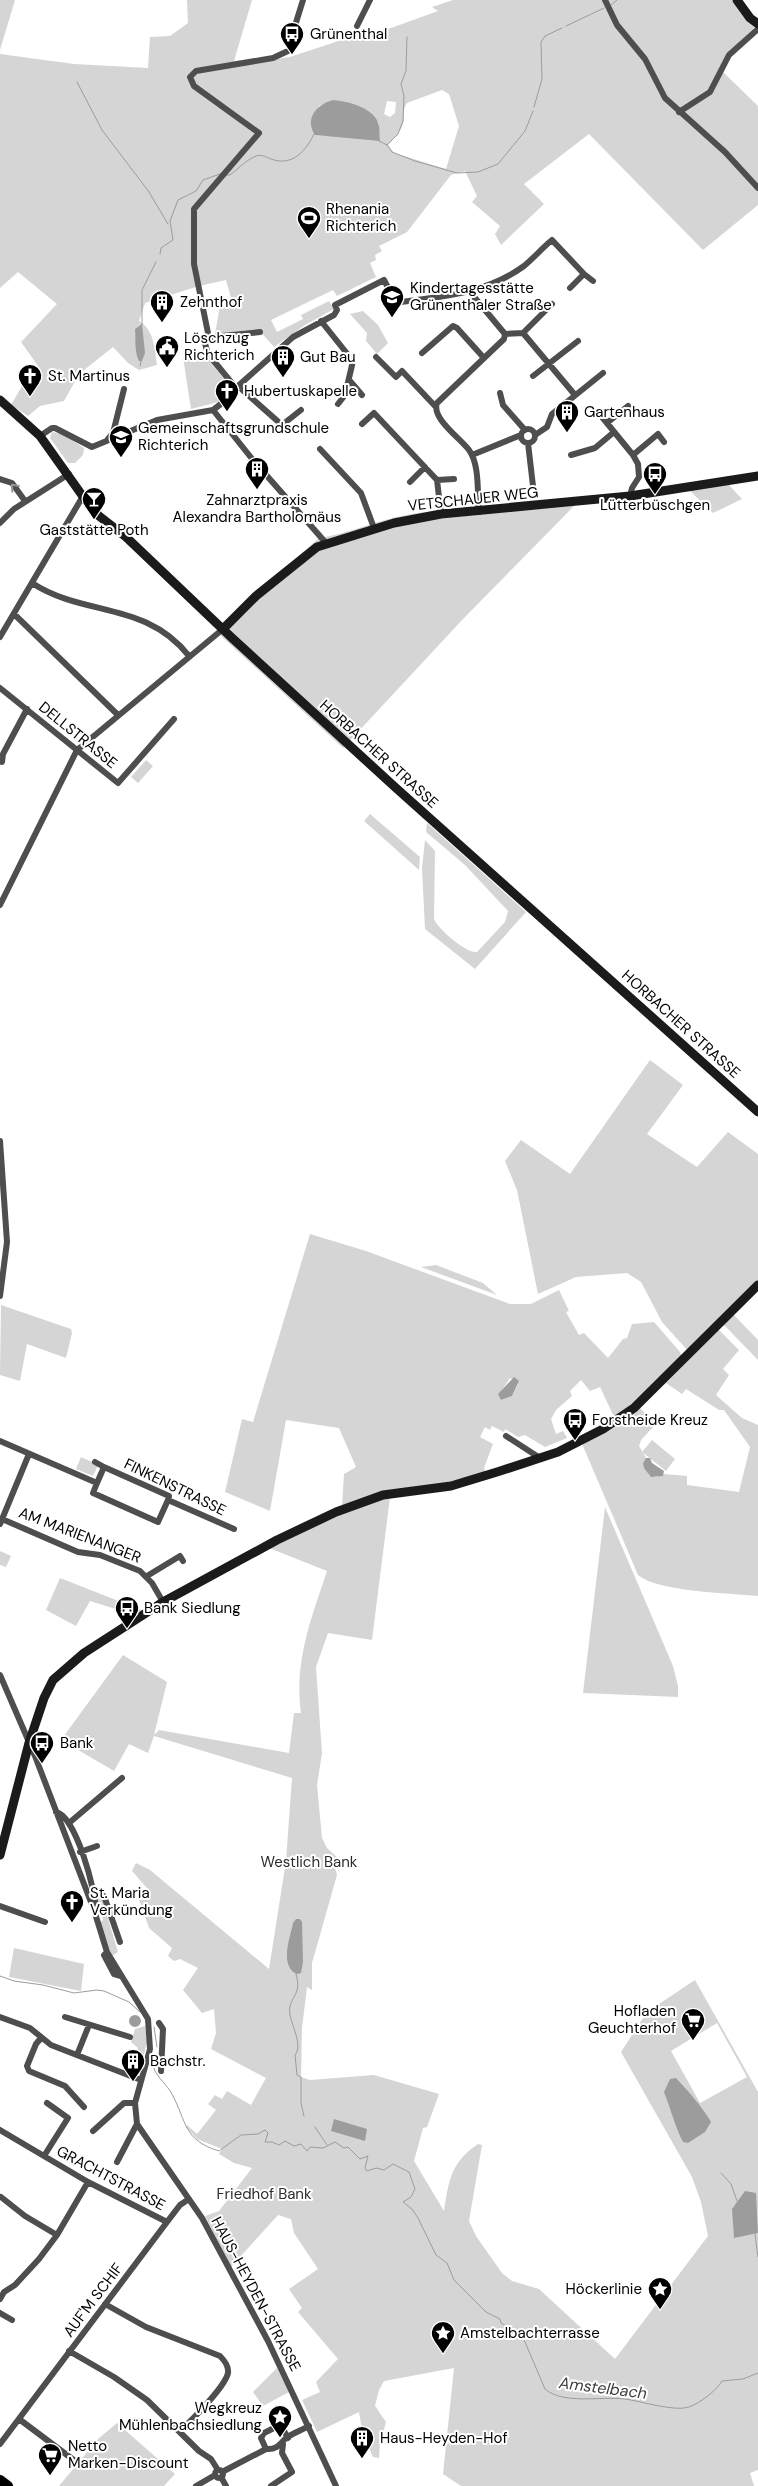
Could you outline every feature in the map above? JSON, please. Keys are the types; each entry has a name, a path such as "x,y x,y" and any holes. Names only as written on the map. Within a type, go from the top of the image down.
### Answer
{"main road":[{"path":"0,2480 8,2486"}],"street":[{"path":"208,338 194,264 194,209 259,133 194,86 190,81 191,74 274,58 290,50 303,0"},
{"path":"357,26 370,0"},
{"path":"605,0 620,30 645,59 661,93 679,112 725,152 758,188"},
{"path":"736,0 750,18 758,24"},
{"path":"679,112 710,92 729,55 758,29"},
{"path":"40,436 52,428 92,447 157,420 213,410 230,397 237,387 293,338 337,313 335,305 384,280 394,299 400,302 470,292 508,276 530,260 552,240 593,281"},
{"path":"570,288 584,274"},
{"path":"470,292 505,334"},
{"path":"505,334 523,333 552,304"},
{"path":"321,321 351,356 354,367 345,395 338,404"},
{"path":"422,353 453,326 484,358"},
{"path":"260,332 208,338 204,340 205,349 237,387 282,426 300,410"},
{"path":"523,333 575,395"},
{"path":"435,406 504,339 505,334"},
{"path":"534,376 578,341"},
{"path":"376,357 396,377 402,371 435,406 438,415 472,455 479,512"},
{"path":"528,443 533,440 534,435 548,427 552,414 604,373"},
{"path":"350,381 362,395"},
{"path":"106,442 113,433 124,389"},
{"path":"500,393 503,405 523,432 522,440 528,443"},
{"name":"HORBACHER STRASSE","path":"0,400 40,436 99,516 126,537 396,788 758,1112"},
{"path":"607,423 628,406"},
{"path":"213,410 253,460 326,543"},
{"path":"362,424 374,413 437,480 441,514"},
{"path":"602,417 633,455 638,464 640,477 632,488 630,496"},
{"path":"472,455 523,432 531,430 534,435"},
{"path":"571,455 595,448 614,432"},
{"path":"633,455 658,434 664,442"},
{"path":"528,443 533,486"},
{"path":"320,449 361,493 374,528"},
{"path":"410,482 425,467"},
{"path":"0,523 25,501 69,474"},
{"name":"VETSCHAUER WEG","path":"223,628 277,579 317,547 374,528 413,518 441,514 479,512 630,496 758,476"},
{"path":"0,479 12,483 25,501"},
{"path":"437,480 454,479"},
{"path":"1,633 83,496"},
{"path":"32,583 56,595 145,620 169,634 189,656"},
{"path":"14,614 118,715"},
{"path":"0,905 77,750 223,628"},
{"name":"DELLSTRASSE","path":"0,688 118,783 174,719"},
{"name":"DELLSTRASSE","path":"2,762 2,754 27,709"},
{"path":"0,1141 4,1227 0,1296"},
{"path":"29,1743 44,1698 53,1680 84,1653 163,1602 252,1554 336,1512 383,1495 451,1486 540,1458 580,1441 624,1416 758,1285"},
{"path":"506,1436 540,1458"},
{"path":"0,1441 97,1482 93,1493 158,1522 168,1500"},
{"path":"1,1521 29,1454"},
{"name":"FINKENSTRASSE","path":"95,1462 104,1468 169,1496 168,1500 234,1529"},
{"name":"FINKENSTRASSE","path":"97,1482 104,1468"},
{"name":"AM MARIENANGER","path":"1,1521 78,1552 100,1555 148,1576 163,1602"},
{"name":"AM MARIENANGER","path":"148,1576 180,1556 183,1561"},
{"path":"0,1675 29,1743 31,1756 0,1855"},
{"name":"HAUS-HEYDEN-STRASSE","path":"31,1756 56,1812 96,1915 107,1952 104,1960 114,1974 121,1976 146,2016 161,2071"},
{"path":"69,1823 122,1778"},
{"name":"HAUS-HEYDEN-STRASSE","path":"56,1812 62,1814 69,1823 95,1893 96,1915"},
{"path":"80,1852 97,1846"},
{"name":"HAUS-HEYDEN-STRASSE","path":"95,1893 104,1896 120,1942"},
{"path":"0,1906 44,1922"},
{"path":"0,2017 30,2028 51,2045 141,2080"},
{"path":"65,2017 130,2037"},
{"name":"HAUS-HEYDEN-STRASSE","path":"160,2023 163,2029 156,2050 141,2080 135,2103 137,2124 202,2218 268,2341 336,2486"},
{"path":"77,2055 88,2025"},
{"path":"41,2038 36,2044 27,2066 28,2071 65,2086 84,2107"},
{"name":"GRACHTSTRASSE","path":"44,2156 68,2118 48,2103"},
{"path":"93,2131 124,2103 135,2103"},
{"path":"117,2162 137,2124"},
{"name":"GRACHTSTRASSE","path":"0,2130 88,2182 167,2222"},
{"path":"0,2299 4,2292 15,2285 57,2235 88,2182"},
{"path":"1,2197 25,2216 57,2235"},
{"name":"AUF'M SCHIF","path":"0,2444 180,2205 189,2199"},
{"path":"106,2304 146,2327 220,2356 225,2362 228,2368 226,2378 193,2420 180,2431"},
{"path":"0,2313 12,2320"},
{"path":"69,2351 136,2392 211,2459 226,2486"},
{"path":"19,2419 75,2461"},
{"path":"196,2486 266,2449 272,2449 283,2444 288,2438 309,2426"},
{"path":"266,2449 261,2438 276,2427 281,2428 288,2438"},
{"path":"271,2486 292,2472 282,2452 283,2444"}],"green space":[{"path":"0,0 15,0 0,50"},
{"path":"187,0 252,0 234,61 253,59 252,63 290,57 366,32 369,36 438,11 432,7 453,0 732,0 743,16 755,27 730,51 723,72 758,106 758,205 703,250 589,134 524,184 544,204 501,245 495,234 500,226 472,202 477,196 465,171 451,175 407,232 379,246 382,251 375,255 376,260 370,263 376,277 337,296 333,290 271,320 277,332 303,319 301,315 329,301 334,309 305,325 274,347 258,329 215,334 221,300 231,298 226,280 199,286 145,303 139,321 151,334 157,365 139,370 128,363 113,347 79,374 64,401 40,406 28,416 11,405 25,381 41,370 21,342 57,304 18,272 0,288 0,54 74,64 148,68 150,37 170,36 188,23","holes":["442,90 449,94 459,126 446,169 394,153 388,145 402,127 407,103","333,100 347,102 365,110 379,124 379,139 315,135 319,106","387,101 396,102 395,113 390,117 384,114"]},
{"path":"363,311 378,325 388,343 377,354 366,341 367,333 350,314"},
{"path":"203,353 230,386 230,390 218,402 191,409 183,357"},
{"path":"52,432 64,436 84,448 83,455 75,463 68,463 50,438"},
{"path":"728,484 742,499 713,513 689,490"},
{"path":"574,506 463,619 343,748 221,636 217,628 319,538 397,517 441,510 485,507"},
{"path":"146,760 153,766 138,783 131,777"},
{"path":"370,814 420,857 419,870 364,821"},
{"path":"427,823 526,912 475,969 425,929 422,868 425,840 435,851 434,919 441,929 453,940 472,952 477,952 505,922 508,911 465,865 426,832"},
{"path":"650,1060 683,1085 647,1134 697,1167 728,1132 758,1154 758,1281 689,1352 662,1322 641,1282 627,1273 576,1277 538,1294 517,1190 505,1161 521,1140 570,1174"},
{"path":"310,1234 366,1251 510,1304 531,1304 559,1290 569,1311 566,1312 579,1335 584,1333 608,1358 623,1339 627,1338 632,1324 654,1322 680,1352 682,1358 639,1402 615,1419 600,1387 590,1391 581,1380 570,1391 572,1396 556,1410 551,1419 556,1434 563,1431 567,1438 545,1447 525,1435 518,1437 505,1429 504,1432 492,1426 490,1430 485,1427 480,1437 493,1444 484,1468 486,1473 342,1507 344,1474 356,1467 339,1428 286,1420 270,1511 225,1492 242,1419 253,1422","holes":["510,1378 518,1384 512,1396 501,1400 502,1390"]},
{"path":"436,1265 483,1283 497,1295 421,1267"},
{"path":"1,1305 71,1329 72,1333 66,1358 27,1344 20,1381 0,1375"},
{"path":"733,1314 758,1340 758,1360 724,1325"},
{"path":"718,1329 739,1350 723,1369 729,1375 716,1395 742,1418 758,1425 758,1596 677,1588 648,1581 638,1575 583,1446 583,1443 640,1408 656,1424 641,1440 639,1446 646,1458 643,1463 651,1476 657,1477 664,1474 687,1476 687,1485 739,1492 750,1447 724,1410 719,1410 686,1389 682,1394 666,1383"},
{"path":"652,1440 675,1459 666,1471 642,1452"},
{"path":"81,1457 98,1465 93,1476 76,1469"},
{"path":"390,1497 372,1640 328,1633 316,1667 322,1753 317,1785 322,1838 327,1848 338,1858 334,1864 337,1875 312,1963 312,1990 307,1987 302,2028 301,2077 310,2080 374,2075 439,2094 427,2127 423,2128 414,2161 444,2211 447,2191 456,2166 469,2151 478,2144 482,2145 469,2221 476,2236 502,2273 512,2281 539,2289 615,2359 708,2236 701,2202 692,2177 621,2052 647,2012 695,1980 758,2092 758,2470 750,2473 754,2486 461,2486 443,2474 454,2368 384,2381 379,2390 375,2406 386,2422 380,2444 379,2458 373,2457 362,2430 359,2412 317,2432 302,2400 320,2392 316,2382 338,2359 298,2312 302,2308 289,2289 318,2269 294,2233 291,2219 278,2215 231,2267 205,2216 219,2211 252,2168 234,2163 219,2154 222,2149 197,2139 186,2127 187,2125 197,2134 216,2110 208,2104 215,2095 222,2099 227,2091 251,2105 266,2078 211,2049 216,2033 214,2009 202,2013 183,1990 198,1968 180,1959 174,1961 168,1956 172,1948 149,1928 137,1893 147,1888 132,1871 136,1863 150,1870 269,1969 286,1861 292,1778 154,1736 148,1753 129,1744 114,1771 61,1740 123,1655 167,1682 154,1735 159,1730 289,1753 294,1713 301,1713 300,1676 305,1641 327,1571 269,1548 342,1512","holes":["717,2023 747,2077 700,2103 671,2051"]},
{"path":"605,1507 673,1666 678,1686 678,1697 583,1693"},
{"path":"0,1551 11,1556 6,1567 0,1565"},
{"path":"60,1578 144,1611 128,1620 122,1611 90,1601 76,1626 46,1610"},
{"path":"97,1898 102,1899 118,1952 112,1956 100,1923 103,1920"},
{"path":"14,1948 84,1964 81,1991 9,1977"},
{"path":"145,2026 147,2042 138,2073 130,2070 138,2048 131,2042 135,2029"},
{"path":"277,2368 289,2392 263,2406 253,2392"},
{"path":"117,2423 175,2474 164,2486 59,2486 99,2438"}],"shaded area":[{"path":"333,100 353,104 373,114 379,126 380,141 315,135 311,123 314,113 322,105"},
{"path":"142,324 145,353 142,361 139,361 135,329"},
{"path":"514,1377 519,1381 512,1396 501,1400 498,1394"},
{"path":"646,1458 650,1458 652,1463 664,1471 663,1476 651,1477 644,1468 643,1463"},
{"path":"296,1919 300,1919 302,1922 303,1962 301,1973 297,1974 288,1965 287,1958 293,1923"},
{"path":"135,2015 141,2021 135,2027 129,2021"},
{"path":"676,2078 699,2104 711,2122 705,2132 688,2143 683,2142 680,2137 664,2092 670,2079"},
{"path":"334,2119 367,2129 365,2141 331,2131"},
{"path":"745,2191 756,2193 758,2233 734,2238 732,2209"}],"waterway":[{"name":"Amstelbach","path":"611,5 617,0"},
{"name":"Amstelbach","path":"566,26 604,8"},
{"name":"Amstelbach","path":"534,107 542,79 541,42 545,36 562,28"},
{"path":"387,145 398,134 403,121 404,96 401,84 406,71 407,37"},
{"path":"77,82 102,130 149,192 168,224"},
{"name":"Amstelbach","path":"379,141 387,145 392,152 415,161 457,173 478,172 498,164 525,131 533,111"},
{"name":"Amstelbach","path":"226,175 230,175 258,155 279,161 292,159 307,146 314,134"},
{"name":"Amstelbach","path":"160,254 161,248 173,240 170,221 178,200 196,191 203,180 220,174"},
{"name":"Amstelbach","path":"142,325 142,290 156,262"},
{"name":"Amstelbach","path":"140,366 141,361"},
{"path":"296,1974 298,1988 291,2004 290,2015 298,2046 295,2055 297,2075 301,2077 301,2103 304,2116"},
{"name":"Amstelbach","path":"0,1976 14,1981 43,1985 74,1993 104,1991 129,2002 140,2012"},
{"name":"Amstelbach","path":"154,2027 157,2047"},
{"name":"Amstelbach","path":"157,2054 154,2069 172,2094 192,2136 207,2147 219,2151 241,2135 258,2134 265,2130 268,2133 265,2142 279,2145 285,2141 294,2146 301,2144 307,2151 310,2147 323,2148 335,2142 344,2148 348,2147 360,2159 368,2156 365,2168 367,2171 376,2168 384,2170 393,2164 409,2172 415,2189 411,2197 403,2202 412,2209 418,2218 436,2255 447,2263 454,2280 486,2312 500,2319 501,2323 522,2335 545,2389 553,2394 583,2399 625,2399 683,2408 703,2400 722,2381 743,2379 758,2373"},
{"path":"315,2127 327,2145"},
{"path":"721,2173 731,2184 737,2201"},
{"path":"755,2234 758,2257"}],"place":[{"name":"Grünenthal","path":"292,55"},
{"name":"Rhenania Richterich","path":"309,239"},
{"name":"Kindertagesstätte Grünenthaler Straße","path":"392,318"},
{"name":"Zehnthof","path":"162,323"},
{"name":"Löschzug Richterich","path":"167,368"},
{"name":"Gut Bau","path":"283,378"},
{"name":"St. Martinus","path":"30,397"},
{"name":"Hubertuskapelle","path":"227,412"},
{"name":"Gartenhaus","path":"567,433"},
{"name":"Gemeinschaftsgrundschule Richterich","path":"121,458"},
{"name":"Zahnarztpraxis Alexandra Bartholomäus","path":"257,490"},
{"name":"Lütterbüschgen","path":"655,495"},
{"name":"Gaststätte Poth","path":"94,520"},
{"name":"Forstheide Kreuz","path":"575,1441"},
{"name":"Bank Siedlung","path":"127,1629"},
{"name":"Bank","path":"42,1764"},
{"name":"St. Maria Verkündung","path":"72,1923"},
{"name":"Hofladen Geuchterhof","path":"693,2041"},
{"name":"Bachstr.","path":"133,2082"},
{"name":"Höckerlinie","path":"660,2310"},
{"name":"Amstelbachterrasse","path":"443,2354"},
{"name":"Wegkreuz Mühlenbachsiedlung","path":"280,2438"},
{"name":"Haus-Heyden-Hof","path":"362,2459"},
{"name":"Netto Marken-Discount","path":"50,2476"}],"park label":[{"name":"Westlich Bank","path":"309,1862"},
{"name":"Friedhof Bank","path":"264,2194"}]}
